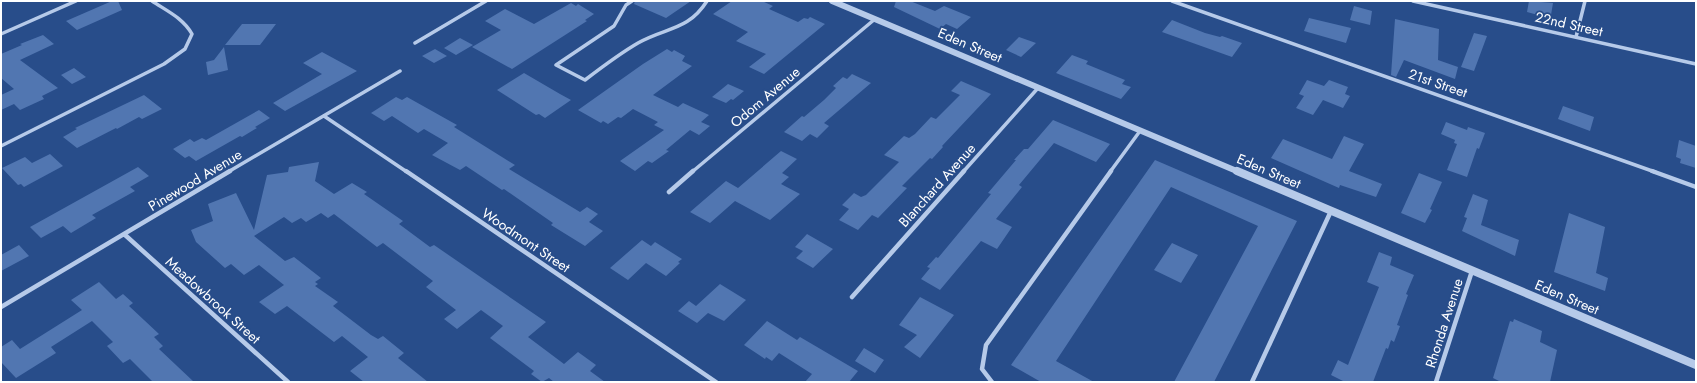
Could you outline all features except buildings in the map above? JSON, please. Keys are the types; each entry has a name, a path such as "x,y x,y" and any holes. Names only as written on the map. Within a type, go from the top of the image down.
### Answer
{"street":[{"path":"1,34 76,1"},
{"path":"1,146 170,60 185,49 190,42 192,34 190,28 152,1"},
{"path":"415,43 486,1"},
{"path":"632,1 626,5 614,26 556,65 585,80 647,38 684,25 700,14 708,1"},
{"name":"Eden Street","path":"832,1 1696,365"},
{"name":"21st Street","path":"1172,1 1696,186"},
{"name":"22nd Street","path":"1413,1 1696,64"},
{"path":"1576,37 1584,1"},
{"name":"Odom Avenue","path":"670,192 875,19"},
{"name":"Pinewood Avenue","path":"1,307 400,71"},
{"name":"Blanchard Avenue","path":"852,297 1038,88"},
{"name":"Woodmont Street","path":"324,116 716,382"},
{"path":"992,382 982,369 986,345 1140,131"},
{"path":"1252,382 1331,211"},
{"name":"Meadowbrook Street","path":"124,234 288,382"},
{"name":"Rhonda Avenue","path":"1436,382 1472,270"}]}
